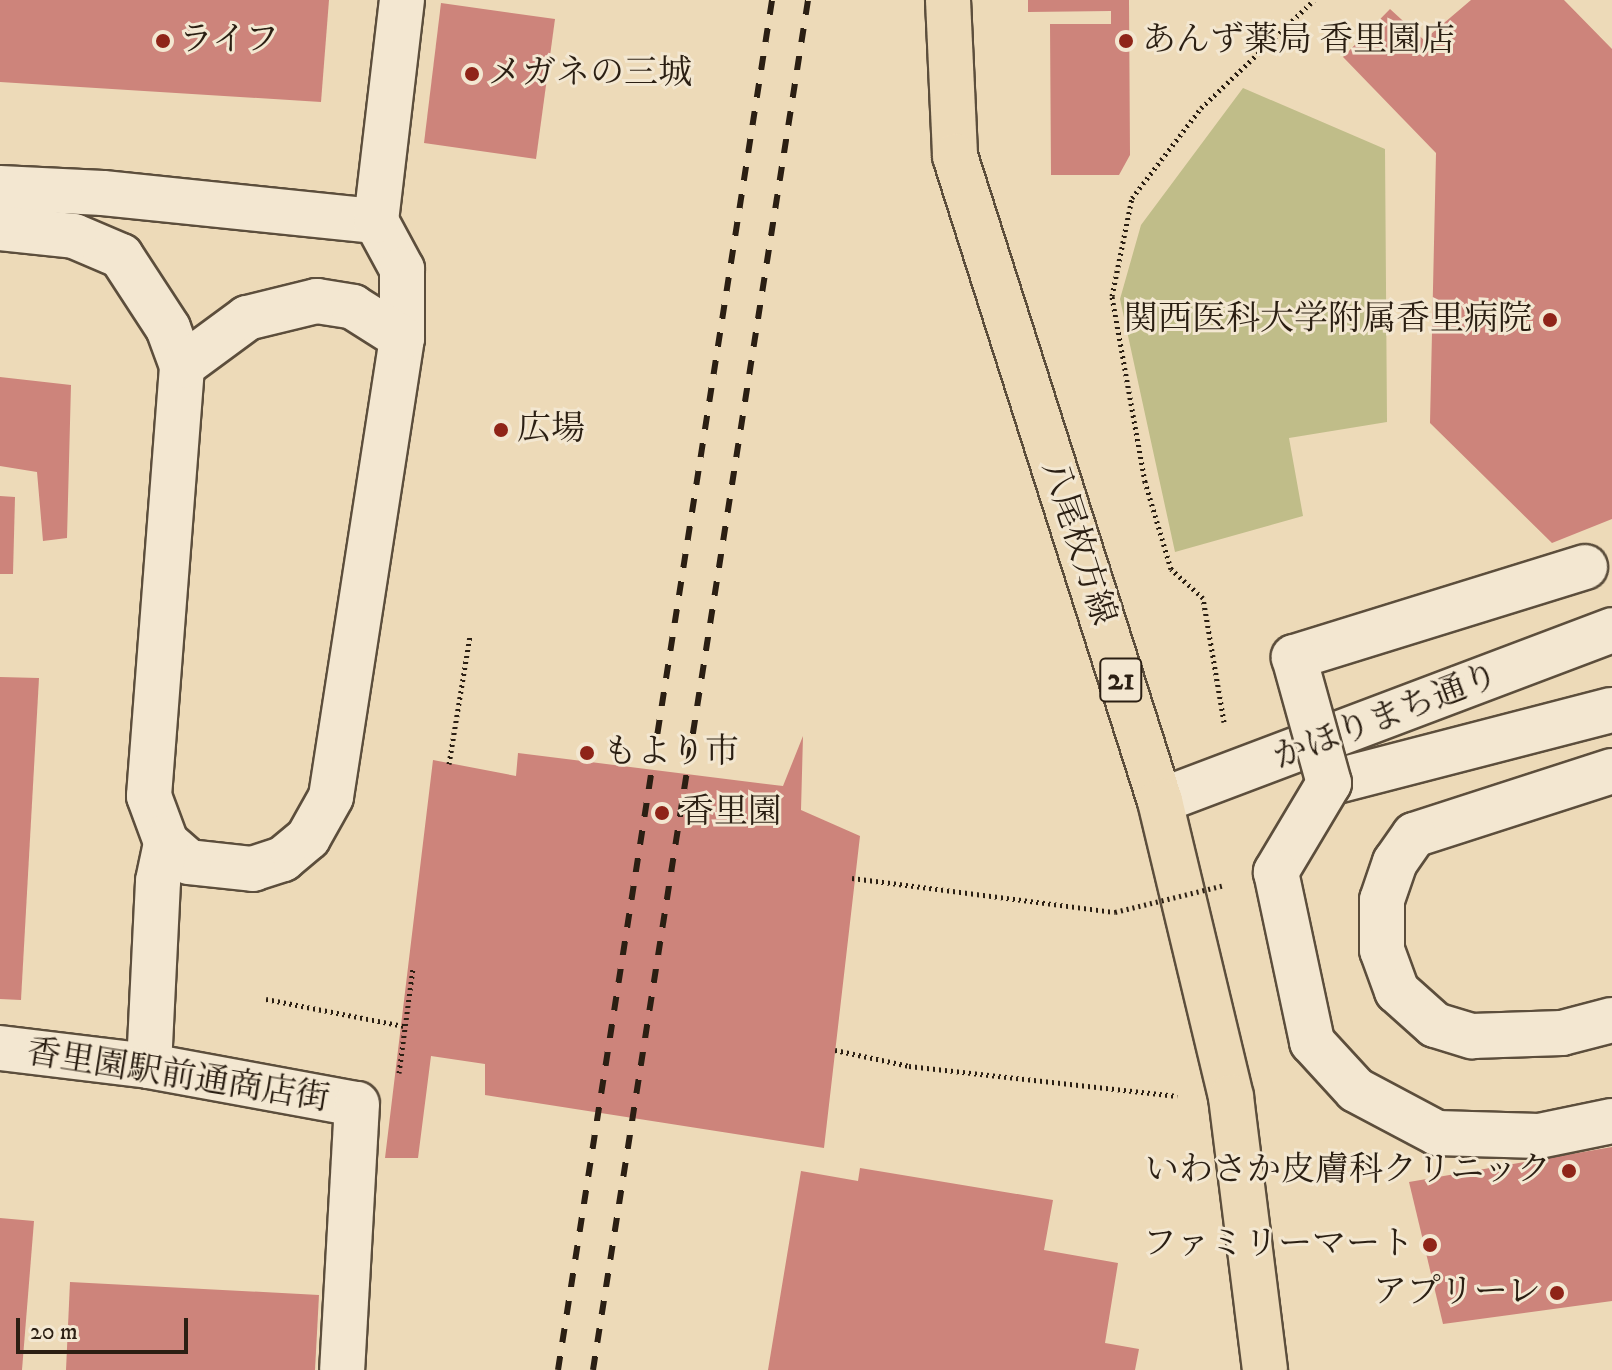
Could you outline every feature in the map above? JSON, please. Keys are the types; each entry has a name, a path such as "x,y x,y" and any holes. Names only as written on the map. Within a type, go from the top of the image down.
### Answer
{"main road":[{"name":"八尾枚方線","path":"948,0 955,156 1160,801 1231,1097 1265,1370"}],"street":[{"path":"0,228 74,236 121,256 149,293 182,366 148,773 149,796 166,842 189,862 253,869 283,859 308,838 331,797 402,338 402,269 376,221 402,0"},
{"path":"0,188 103,193 376,221"},
{"path":"182,366 247,318 317,301 353,307 402,338"},
{"path":"1329,783 1294,657 1585,567"},
{"name":"かほりまち通り","path":"1160,801 1233,776 1612,630"},
{"path":"1612,710 1329,783 1276,872 1312,1042 1356,1090 1437,1133 1539,1136 1612,1121"},
{"path":"1612,771 1414,835 1395,862 1382,900 1382,950 1397,991 1435,1025 1472,1036 1562,1033 1612,1020"},
{"path":"149,1066 158,881 166,842"},
{"name":"香里園駅前通商店街","path":"0,1048 149,1066 357,1104 342,1370"}],"path":[{"path":"1233,776 1203,598 1171,569 1149,497 1112,296 1132,198 1201,108 1314,0"},
{"path":"449,764 470,636"},
{"path":"852,878 1115,912 1276,872"},
{"path":"266,999 404,1026 413,968"},
{"path":"835,1050 909,1066 1186,1097"}],"shaded area":[{"path":"1243,88 1385,149 1387,422 1289,438 1303,516 1175,552 1120,299 1141,225"}],"building":[{"name":"ライフ","path":"0,0 329,0 321,102 0,82"},
{"path":"1028,0 1129,0 1130,155 1119,175 1051,175 1050,24 1111,24 1111,11 1028,12"},
{"path":"1471,0 1564,0 1612,49 1612,519 1552,543 1430,423 1436,153 1343,57 1390,9 1424,40"},
{"path":"441,3 555,19 536,159 424,143"},
{"path":"0,377 71,385 67,538 43,541 37,472 0,466"},
{"path":"0,496 15,497 13,574 0,574"},
{"path":"0,677 39,678 21,1000 0,999"},
{"path":"803,736 801,810 860,836 824,1148 485,1095 485,1064 431,1056 418,1158 385,1158 433,760 516,776 518,753 783,786"},
{"path":"1612,1147 1612,1301 1443,1324 1409,1182"},
{"path":"860,1168 1053,1200 1044,1250 1118,1263 1105,1343 1139,1349 1135,1370 768,1370 801,1171 858,1181"},
{"path":"0,1218 34,1221 22,1370 0,1370"},
{"path":"70,1282 319,1295 315,1370 66,1370"}],"railway":[{"path":"558,1370 772,0"},
{"path":"593,1370 808,0"}],"place":[{"name":"ライフ","path":"163,41"},
{"name":"あんず薬局 香里園店","path":"1126,41"},
{"name":"メガネの三城","path":"472,74"},
{"name":"関西医科大学附属香里病院","path":"1550,320"},
{"name":"広場","path":"501,430"},
{"name":"もより市","path":"587,753"},
{"name":"香里園","path":"662,813"},
{"name":"いわさか皮膚科クリニック","path":"1569,1171"},
{"name":"ファミリーマート","path":"1430,1245"},
{"name":"アプリーレ","path":"1557,1293"}]}
